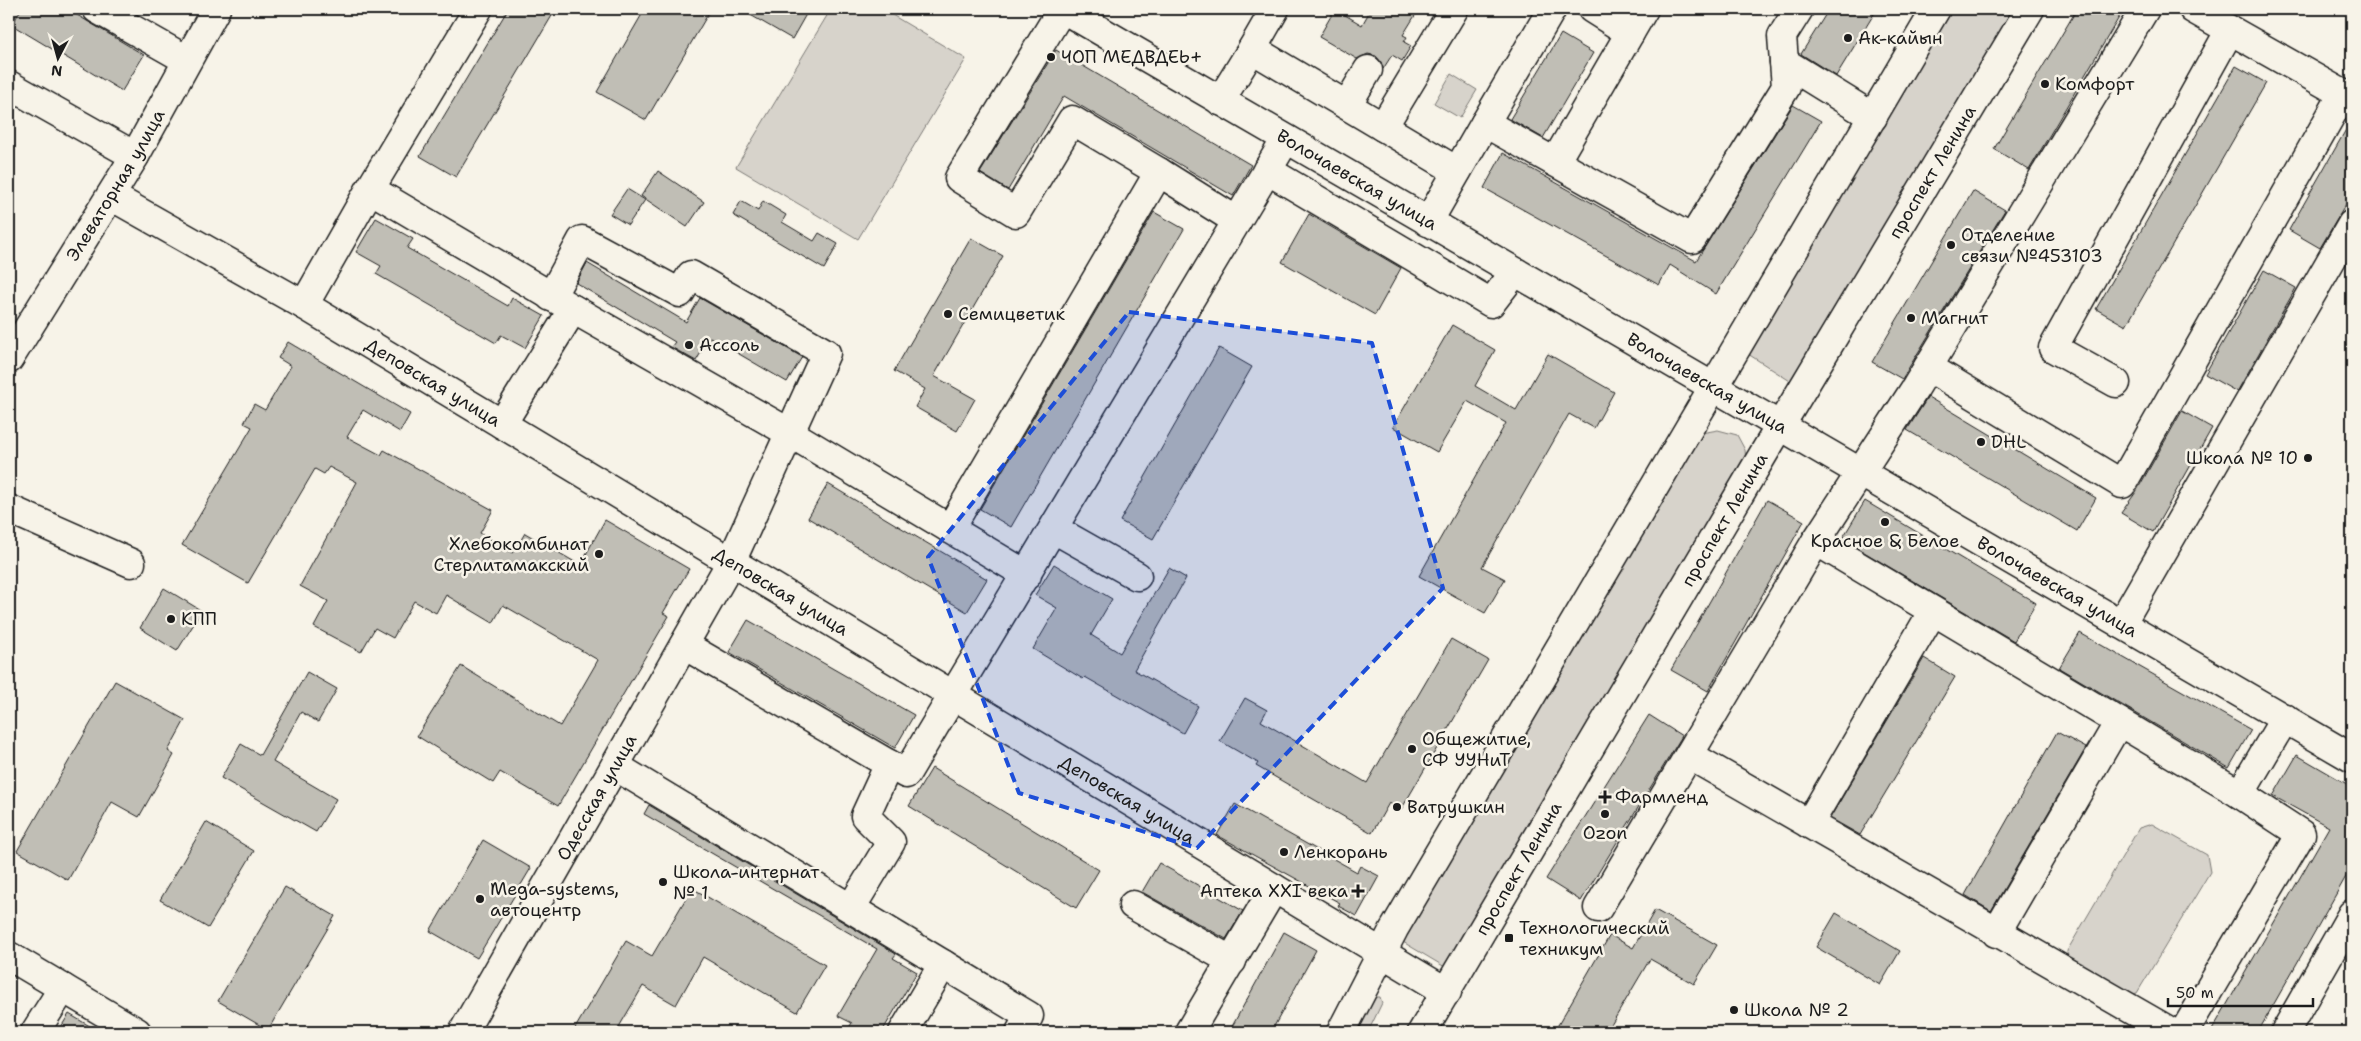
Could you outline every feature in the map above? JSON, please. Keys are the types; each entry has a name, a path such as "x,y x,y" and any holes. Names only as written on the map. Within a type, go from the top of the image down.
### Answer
{"street":[{"path":"97,9 188,60"},
{"name":"Элеваторная улица","path":"9,359 135,156 216,9"},
{"path":"304,305 370,189 478,9"},
{"path":"1062,9 959,178 1016,213 1072,120 1237,221"},
{"name":"Волочаевская улица","path":"1062,9 2352,758"},
{"path":"1220,101 1276,9"},
{"path":"1383,127 1454,9"},
{"path":"1428,222 1552,9"},
{"path":"1592,9 1630,33"},
{"path":"1555,162 1644,9"},
{"path":"1485,123 1692,239 1786,87 1782,36 1799,9"},
{"path":"1340,1032 1380,954 1936,9"},
{"name":"проспект Ленина","path":"1422,1032 1780,426 2030,9"},
{"path":"1598,908 1816,541 1928,367 2145,9"},
{"path":"1928,367 2122,484 2348,96 2193,9"},
{"path":"2116,383 2052,348 2230,30"},
{"path":"1252,49 1457,171"},
{"path":"1784,62 1873,118"},
{"path":"1347,106 1368,70"},
{"path":"9,85 135,156"},
{"path":"684,646 906,774 954,697 1286,139"},
{"path":"1267,170 1491,302 1515,272"},
{"path":"950,529 1159,172"},
{"path":"370,189 562,303 790,433 1026,575"},
{"name":"Деповская улица","path":"111,196 304,305 1446,992"},
{"path":"1374,234 1395,202"},
{"path":"2121,624 2352,224"},
{"name":"Одесская улица","path":"463,1032 731,562 826,353 691,275 680,293 582,240 562,303"},
{"path":"502,424 562,303"},
{"path":"9,508 132,563"},
{"path":"1054,529 1137,576"},
{"path":"1816,541 2240,794 2301,834 2184,1032"},
{"path":"1809,824 1934,611"},
{"path":"2240,794 2285,718"},
{"path":"1996,932 2119,722"},
{"path":"1689,755 2171,1032"},
{"path":"852,908 891,842 865,816 889,764"},
{"path":"615,766 1029,1016 1020,1032"},
{"path":"1189,1032 1274,888"},
{"path":"1133,905 1232,961"},
{"path":"2285,1032 2352,914"},
{"path":"9,956 137,1032"},
{"path":"903,1032 943,964"},
{"path":"34,1032 63,988"}],"highlighted area":[{"path":"1129,312 1372,343 1443,588 1197,848 1019,793 928,557"}],"shaded area":[{"path":"831,9 882,9 966,59 858,239 736,167"},
{"path":"1953,9 2019,9 1798,386 1748,354"},
{"path":"1451,74 1477,90 1460,118 1434,103"},
{"path":"1718,430 1737,435 1745,450 1746,462 1445,967 1403,942 1701,433"},
{"path":"2152,824 2207,855 2210,872 2137,993 2125,996 2068,964 2067,951 2139,828"},
{"path":"1372,997 1380,997 1382,1003 1368,1032 1354,1032"}],"building":[{"path":"21,9 67,9 144,55 122,91 12,25"},
{"path":"508,9 556,9 456,177 420,156"},
{"path":"645,9 711,9 646,120 597,92"},
{"path":"740,9 809,9 792,39"},
{"path":"1335,9 1362,25 1371,9 1419,9 1403,35 1407,37 1404,42 1411,46 1402,61 1392,55 1383,69 1381,62 1376,56 1368,54 1357,59 1319,37"},
{"path":"1829,9 1877,9 1836,76 1801,54"},
{"path":"2077,9 2124,9 2029,170 1994,149"},
{"path":"1561,34 1593,53 1543,138 1510,119"},
{"path":"1056,50 1251,165 1233,196 1064,96 1008,190 980,173"},
{"path":"2236,66 2266,83 2126,326 2096,309"},
{"path":"1793,105 1821,121 1716,294 1670,265 1659,285 1484,188 1503,153 1696,261"},
{"path":"2352,119 2352,194 2320,248 2289,230"},
{"path":"658,171 704,202 687,227 641,196"},
{"path":"627,189 645,200 628,225 610,214"},
{"path":"1973,191 2005,210 1902,379 1872,362"},
{"path":"741,201 758,211 763,201 786,215 782,222 814,241 819,233 838,244 824,269 733,215"},
{"path":"1154,212 1184,229 1011,527 980,509"},
{"path":"1309,214 1401,268 1375,315 1282,262"},
{"path":"376,218 413,239 407,248 508,306 512,298 544,316 525,348 501,335 496,343 376,274 381,266 356,252"},
{"name":"Семицветик","path":"971,238 1003,256 934,376 975,399 957,431 915,407 925,389 894,371"},
{"path":"587,263 686,322 700,298 802,357 787,382 710,337 696,361 671,347 675,342 576,283"},
{"path":"2264,270 2296,288 2237,392 2205,374"},
{"path":"1452,325 1495,350 1475,386 1516,410 1548,354 1614,392 1594,428 1569,414 1482,567 1505,579 1485,613 1419,576 1506,423 1467,401 1437,452 1393,427"},
{"path":"288,342 410,414 400,432 363,410 347,437 381,455 384,450 493,510 480,533 513,553 525,533 580,565 605,520 689,569 663,613 669,616 558,806 500,772 493,783 417,736 461,666 560,726 598,660 503,605 493,623 446,595 436,613 414,601 393,638 375,628 361,652 314,627 328,601 300,586 357,482 329,467 324,474 315,469 248,583 182,545 252,427 244,423 254,404 265,410 291,366 278,358"},
{"path":"1219,348 1252,367 1153,539 1120,521"},
{"path":"1928,397 2096,498 2077,531 1907,430"},
{"path":"2182,411 2212,428 2153,532 2121,513 2136,492"},
{"path":"828,484 987,579 967,612 808,518"},
{"path":"1767,500 1804,521 1708,691 1671,670"},
{"path":"1865,501 2036,603 2014,641 1842,539"},
{"path":"1054,564 1112,599 1091,635 1120,653 1169,568 1186,578 1134,670 1198,706 1183,733 1085,677 1083,679 1033,649 1057,608 1035,595"},
{"name":"КПП","path":"164,588 202,611 177,651 140,628"},
{"path":"748,620 914,715 895,748 729,652"},
{"path":"2080,633 2251,730 2229,768 2059,668"},
{"name":"Общежитие, СФ УУНиТ","path":"1451,639 1488,660 1401,810 1389,803 1372,833 1256,766 1258,763 1220,741 1245,698 1267,710 1261,721 1367,783"},
{"path":"1924,658 1955,677 1860,835 1830,818"},
{"path":"307,672 337,689 318,722 301,712 273,762 336,799 316,832 221,778 241,744 260,755"},
{"path":"115,681 185,720 168,751 174,755 139,817 112,802 68,880 17,851"},
{"path":"1649,715 1682,736 1581,901 1546,879"},
{"path":"2057,732 2086,748 1991,911 1965,895"},
{"path":"2297,755 2352,787 2352,866 2258,1032 2211,1032 2329,827 2273,796"},
{"path":"932,768 1099,870 1076,908 909,806"},
{"name":"Ленкорань","path":"1235,804 1357,872 1360,866 1379,876 1357,916 1338,906 1340,903 1217,835"},
{"path":"649,805 896,954 893,958 917,972 882,1032 846,1032 852,1023 838,1016 877,949 644,814"},
{"path":"206,822 254,851 208,928 160,900"},
{"name":"Mega-systems, автоцентр","path":"483,840 531,868 477,958 430,931"},
{"path":"1159,863 1243,911 1226,939 1142,892"},
{"path":"285,887 335,916 268,1030 218,1001"},
{"name":"Школа-интернат № 1","path":"692,888 825,965 797,1012 703,957 676,1005 643,986 616,1032 573,1032 626,941 652,956"},
{"path":"1655,910 1717,945 1694,984 1650,959 1607,1032 1554,1032 1610,935 1633,948"},
{"path":"1836,913 1900,951 1880,985 1816,947"},
{"path":"1284,932 1316,950 1271,1032 1229,1032"},
{"path":"69,1014 100,1032 58,1032"}],"place":[{"name":"Ак-кайын","path":"1848,38"},
{"name":"ЧОП МЕДВДЕЬ+","path":"1051,57"},
{"name":"Комфорт","path":"2045,84"},
{"name":"Отделение связи №453103","path":"1951,245"},
{"name":"Семицветик","path":"948,314"},
{"name":"Магнит","path":"1911,318"},
{"name":"Ассоль","path":"689,345"},
{"name":"DHL","path":"1981,442"},
{"name":"Школа № 10","path":"2308,458"},
{"name":"Красное & Белое","path":"1885,522"},
{"name":"Хлебокомбинат Стерлитамакский","path":"599,554"},
{"name":"КПП","path":"171,619"},
{"name":"Общежитие, СФ УУНиТ","path":"1412,749"},
{"name":"Фармленд","path":"1605,797"},
{"name":"Ватрушкин","path":"1397,807"},
{"name":"Ozon","path":"1605,814"},
{"name":"Ленкорань","path":"1284,852"},
{"name":"Школа-интернат № 1","path":"663,882"},
{"name":"Аптека ХХI века","path":"1358,891"},
{"name":"Mega-systems, автоцентр","path":"480,899"},
{"name":"Технологический техникум","path":"1509,938"},
{"name":"Школа № 2","path":"1734,1010"}]}
